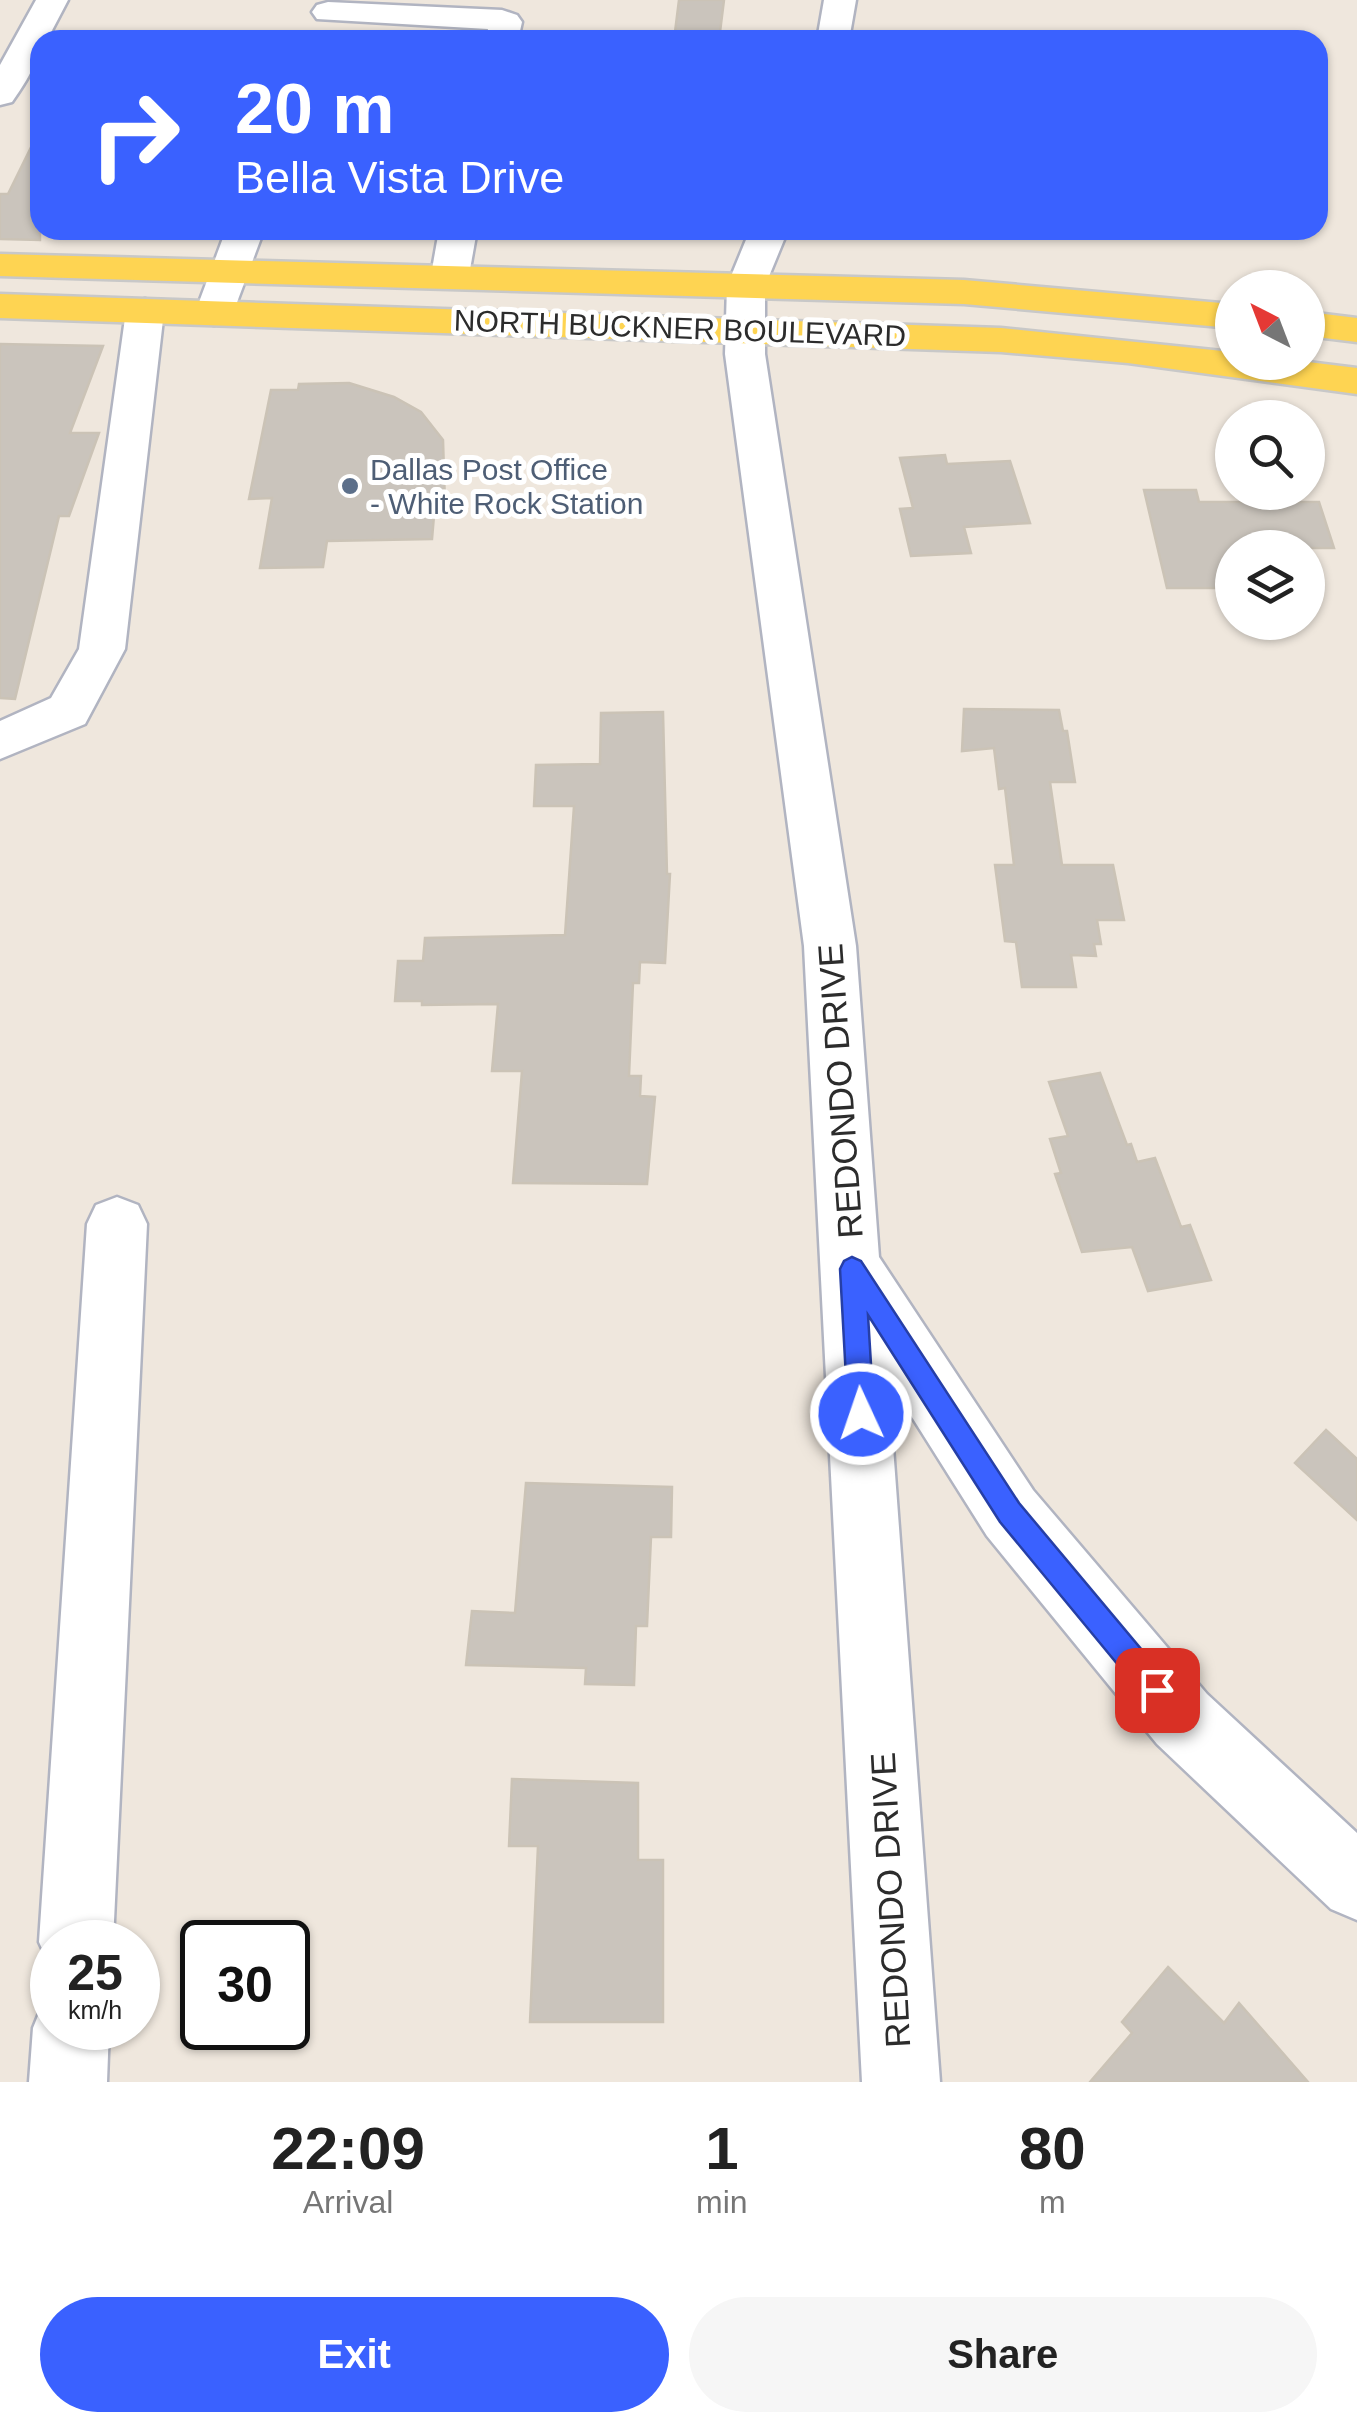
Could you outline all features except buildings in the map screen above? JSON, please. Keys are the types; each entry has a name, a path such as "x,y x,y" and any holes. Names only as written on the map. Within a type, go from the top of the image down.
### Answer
{"main road":[{"name":"NORTH BUCKNER BOULEVARD","path":"0,264 450,274 964,292 1215,314"},
{"name":"NORTH BUCKNER BOULEVARD","path":"0,306 1020,341 1164,355 1357,381"},
{"path":"1325,326 1357,330"}],"street":[{"path":"36,30 52,0"},
{"path":"835,30 840,0"},
{"path":"326,17 502,20 506,22 504,30"},
{"path":"0,96 30,41"},
{"path":"214,313 240,240"},
{"path":"450,274 456,240"},
{"name":"REDONDO DRIVE","path":"765,240 746,286 745,354 830,946 901,2082"},
{"path":"0,741 68,711 102,649 144,310"},
{"path":"77,1920 117,1224"},
{"path":"852,1269 1010,1512 1182,1719 1357,1883"},
{"path":"68,2082 70,2050"}],"place":[{"name":"Dallas Post Office - White Rock Station","path":"350,486"}],"route":[{"path":"861,1414 852,1269 1010,1512 1157,1690"}]}
